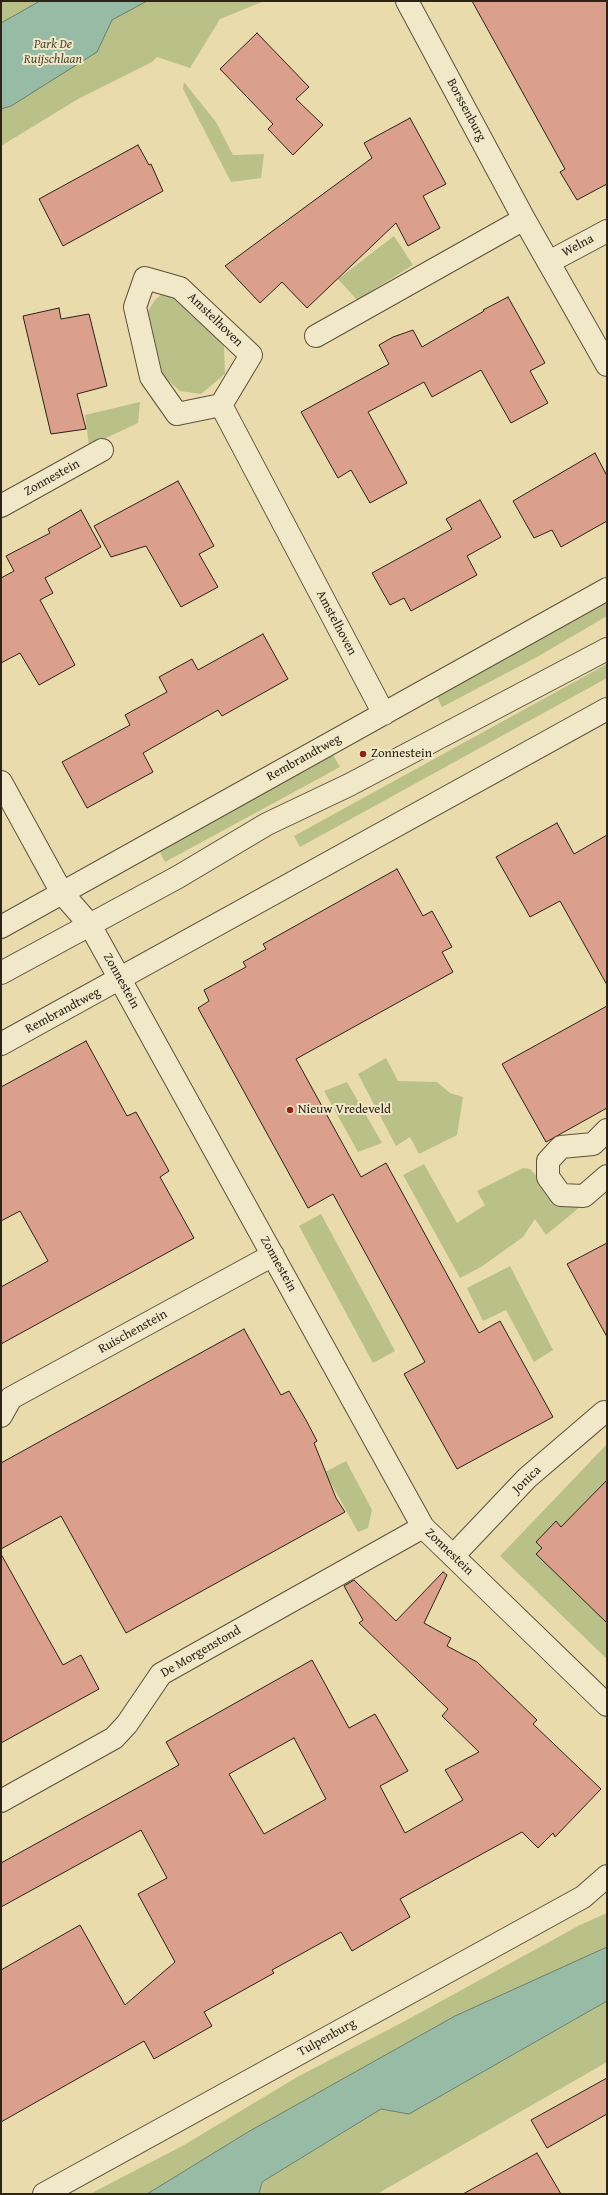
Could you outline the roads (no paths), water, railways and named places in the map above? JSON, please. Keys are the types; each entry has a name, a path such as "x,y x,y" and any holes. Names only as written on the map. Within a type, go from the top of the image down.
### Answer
{"street":[{"name":"Borssenburg","path":"407,1 524,219 607,365"},
{"path":"316,336 524,219"},
{"name":"Welna","path":"549,262 607,231"},
{"name":"Amstelhoven","path":"145,278 180,288 251,355 221,405 177,414 151,377 135,307 145,278"},
{"name":"Amstelhoven","path":"221,405 384,714"},
{"name":"Zonnestein","path":"1,506 102,450"},
{"name":"Rembrandtweg","path":"1,927 607,589"},
{"path":"1,974 178,877 266,824 349,785 607,649"},
{"name":"Rembrandtweg","path":"1,1044 120,980 607,710"},
{"name":"Zonnestein","path":"1,782 62,893 90,926 423,1527 607,1705"},
{"path":"607,1130 593,1144 561,1147 548,1161 548,1177 561,1195 584,1196 607,1176"},
{"name":"Ruischenstein","path":"1,1416 11,1398 273,1255"},
{"name":"Jonica","path":"453,1556 527,1478 604,1412 607,1413"},
{"name":"De Morgenstond","path":"1,1801 114,1738 127,1724 161,1674 423,1527"},
{"name":"Tulpenburg","path":"44,2194 583,1897 607,1876"}],"place":[{"name":"Zonnestein","path":"363,754"},
{"name":"Nieuw Vredeveld","path":"290,1110"}],"park label":[{"name":"Park De Ruijschlaan","path":"53,52"}]}
